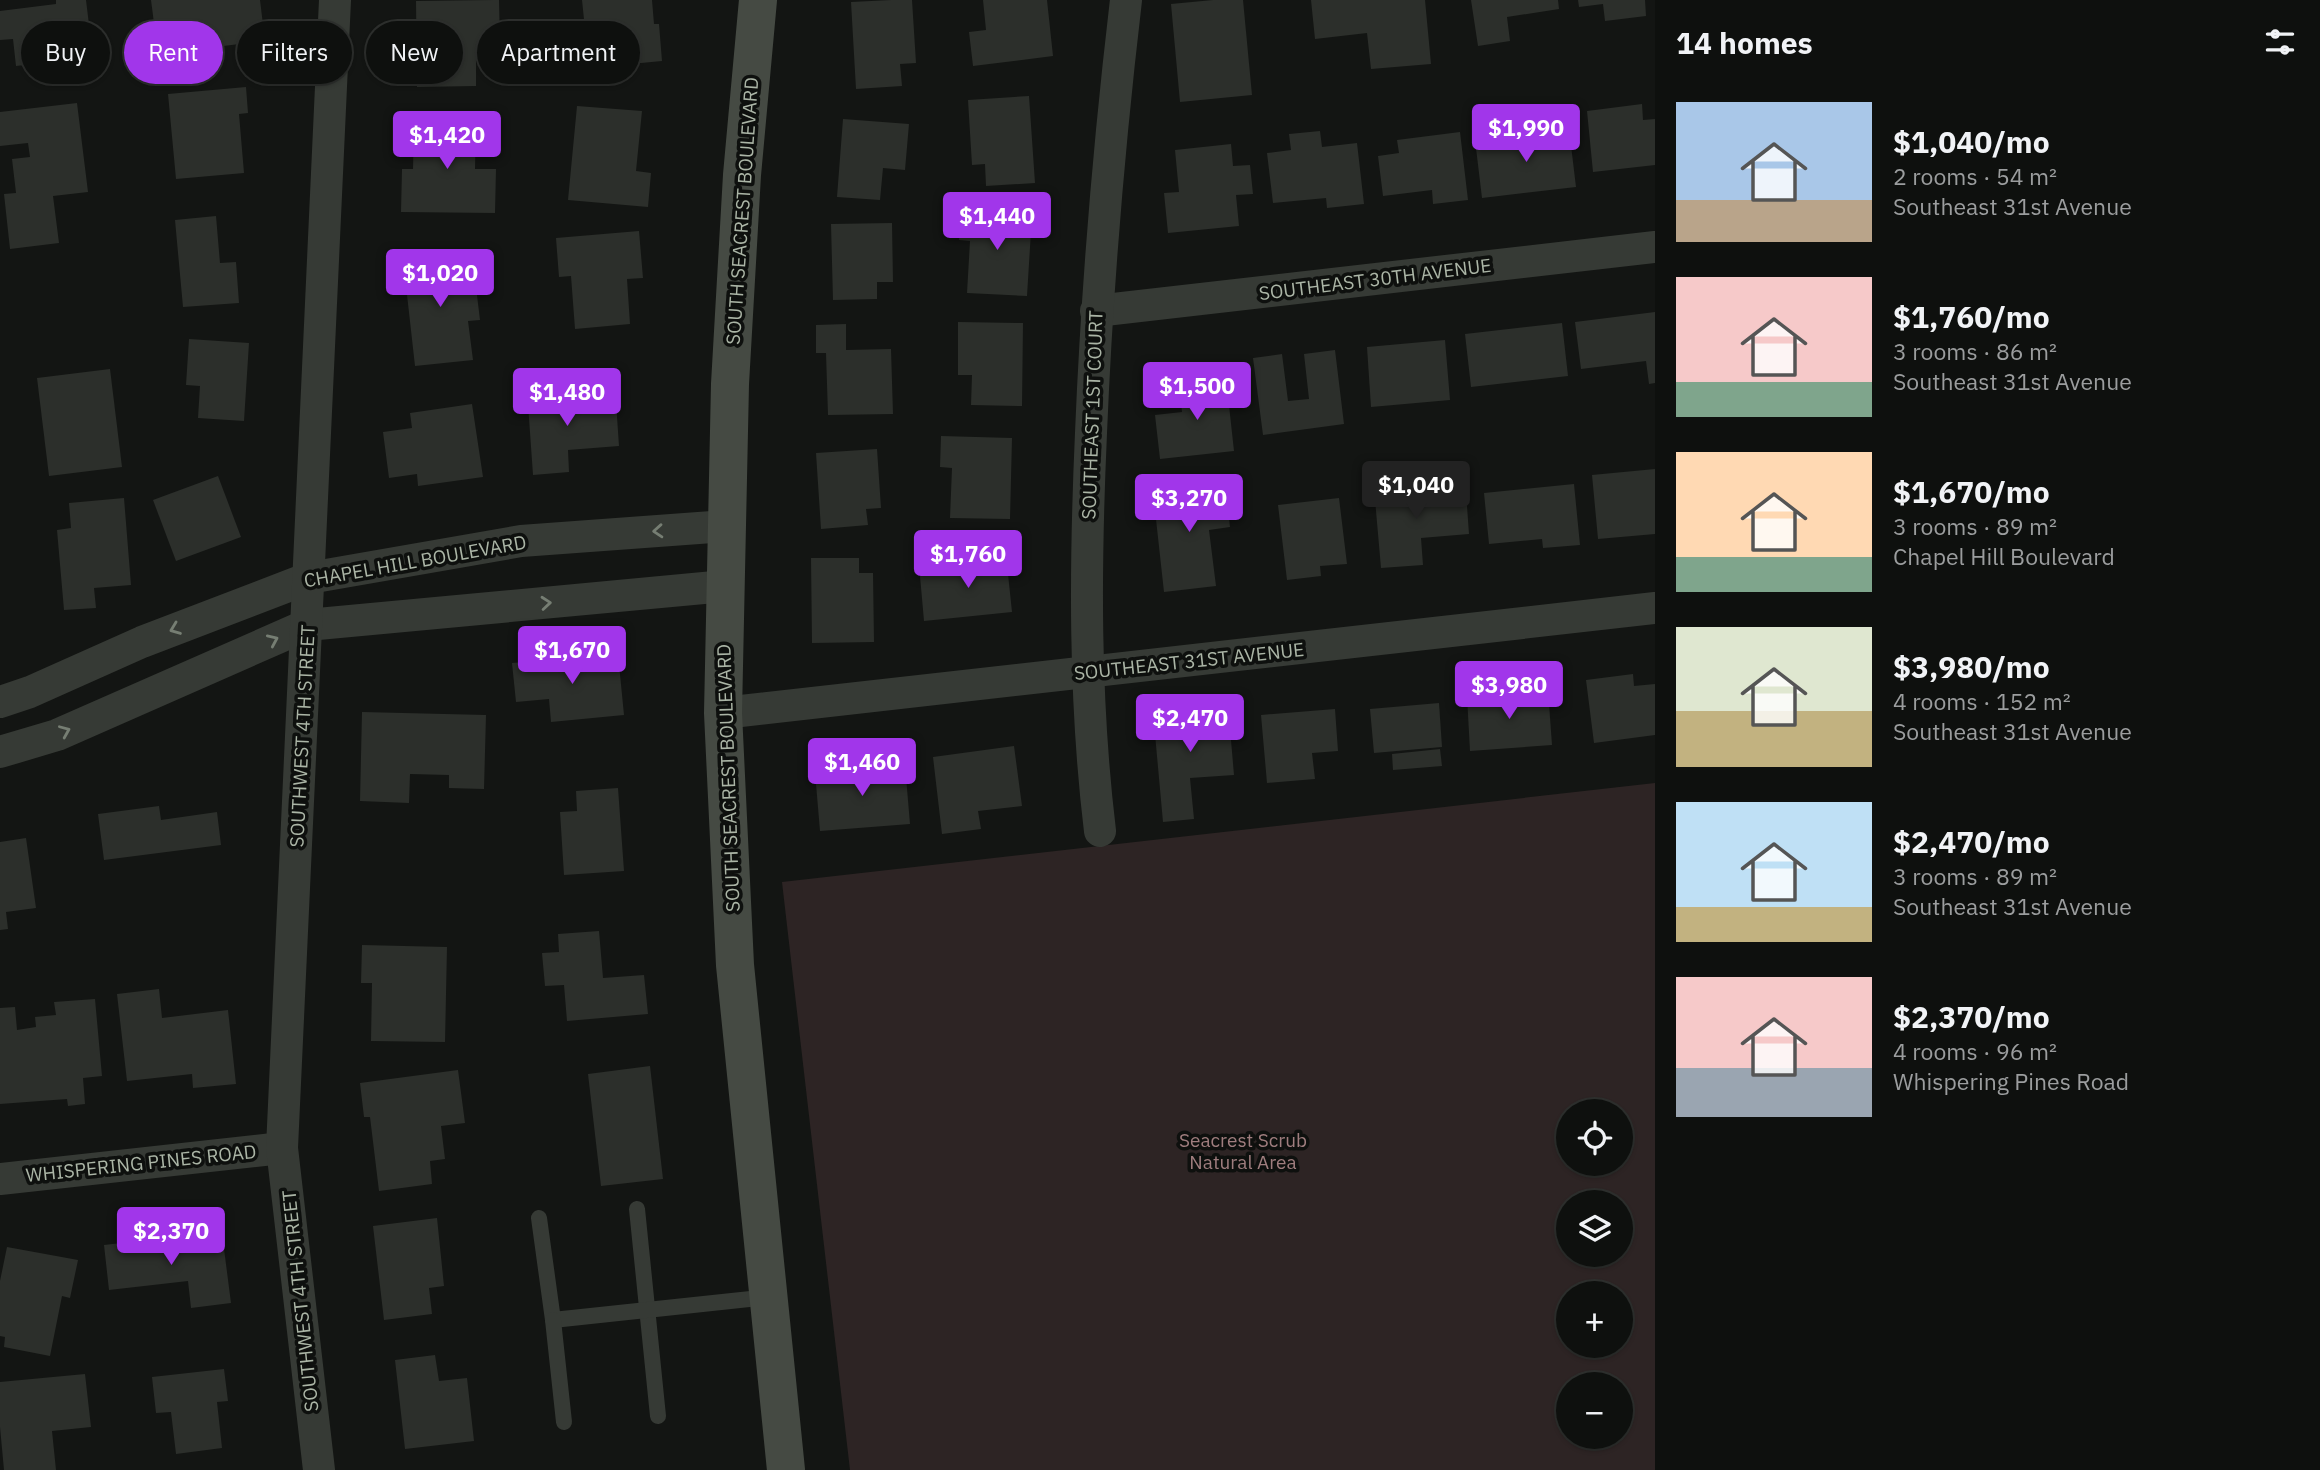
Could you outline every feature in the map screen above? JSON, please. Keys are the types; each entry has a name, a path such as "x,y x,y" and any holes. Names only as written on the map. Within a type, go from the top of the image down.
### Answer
{"street":[{"name":"SOUTHWEST 4TH STREET","path":"319,1470 282,1148 335,0"},
{"name":"SOUTH SEACREST BOULEVARD","path":"758,0 741,189 730,384 723,713 735,965 786,1470"},
{"name":"SOUTHEAST 1ST COURT","path":"1100,831 1087,673 1088,498 1096,311 1109,151 1126,0"},
{"name":"SOUTHEAST 30TH AVENUE","path":"1096,311 1655,247"},
{"name":"CHAPEL HILL BOULEVARD","path":"0,702 30,692 142,642 309,578 522,541 726,526"},
{"path":"1,747 57,735 307,625 725,586"},
{"name":"SOUTHEAST 31ST AVENUE","path":"723,713 1655,608"},
{"name":"WHISPERING PINES ROAD","path":"0,1179 282,1148"}],"lane":[{"path":"636,1209 658,1416"},
{"path":"539,1218 564,1422"},
{"path":"553,1320 768,1297"}],"green space":[{"name":"Seacrest Scrub Natural Area","path":"1655,783 1655,1470 850,1470 782,882"}],"building":[{"path":"56,0 86,0 89,21 21,21 21,65 16,66 13,39 0,40 0,11 56,4"},
{"path":"151,0 260,0 263,21 237,21 237,44 223,46 223,21 154,21"},
{"path":"499,0 499,21 477,21 476,86 417,87 417,84 463,84 463,21 416,21 416,1"},
{"path":"582,0 652,0 654,24 659,24 662,61 640,63 640,21 584,21"},
{"path":"912,0 916,63 900,64 902,86 856,89 851,2"},
{"path":"983,0 1047,0 1053,56 973,66 969,32 986,30"},
{"path":"1243,0 1252,95 1180,102 1171,4"},
{"path":"1311,0 1425,0 1431,64 1371,69 1367,33 1315,39"},
{"path":"1471,0 1558,0 1559,9 1507,17 1510,41 1478,46"},
{"path":"1578,0 1645,0 1646,16 1605,21 1603,4 1579,7"},
{"path":"246,87 248,113 239,114 244,173 176,179 168,94"},
{"path":"1029,96 1035,183 986,186 985,164 972,165 968,100"},
{"path":"77,103 88,192 53,196 59,243 10,249 4,194 16,193 12,159 30,157 28,143 0,146 0,112"},
{"path":"1642,104 1643,120 1655,119 1655,165 1593,172 1587,111"},
{"path":"577,106 642,111 636,171 651,173 648,207 568,200"},
{"path":"843,119 909,124 905,170 883,168 880,200 837,197"},
{"path":"414,120 476,121 475,169 496,169 495,213 401,212 402,169 413,169"},
{"path":"1543,128 1545,140 1570,137 1576,187 1482,198 1476,148 1499,145 1498,134"},
{"path":"1320,131 1322,147 1357,143 1364,204 1327,208 1326,198 1273,203 1267,153 1291,150 1289,134"},
{"path":"1460,132 1468,200 1433,204 1432,190 1383,196 1378,156 1399,153 1397,140"},
{"path":"1231,144 1233,166 1250,165 1253,194 1236,195 1239,226 1168,233 1164,193 1179,192 1175,150"},
{"path":"960,211 1032,215 1027,296 967,293 970,241 959,240"},
{"path":"216,216 220,263 236,262 239,303 183,307 175,220"},
{"path":"892,223 893,282 877,282 877,299 833,300 831,224"},
{"path":"639,231 643,278 627,279 630,324 575,329 571,276 559,277 556,238"},
{"path":"460,252 465,288 476,287 480,320 468,321 473,360 415,366 403,259"},
{"path":"1655,312 1655,383 1649,384 1646,361 1581,369 1575,322"},
{"path":"958,322 1023,323 1022,406 971,405 972,375 958,375"},
{"path":"1562,323 1568,376 1471,387 1465,334"},
{"path":"846,324 846,350 891,349 893,414 828,415 826,353 816,353 816,325"},
{"path":"189,339 249,343 244,421 198,418 200,386 186,385"},
{"path":"1445,340 1450,400 1371,407 1367,347"},
{"path":"1335,350 1344,424 1263,435 1253,358 1282,354 1288,401 1309,399 1304,354"},
{"path":"110,369 122,467 49,476 37,378"},
{"path":"1226,378 1234,451 1160,459 1155,415 1182,412 1179,383"},
{"path":"569,387 570,405 616,402 619,446 568,450 569,472 533,475 527,390"},
{"path":"472,404 483,477 418,486 417,474 389,478 383,432 412,428 410,413"},
{"path":"941,436 1012,438 1010,519 950,518 952,468 940,467"},
{"path":"877,449 881,508 866,509 868,525 821,529 816,453"},
{"path":"1655,469 1655,534 1598,539 1592,475"},
{"path":"218,476 241,537 176,561 153,500"},
{"path":"1433,483 1434,495 1466,492 1469,534 1421,538 1423,565 1381,568 1374,488"},
{"path":"1225,484 1230,527 1209,530 1216,586 1164,592 1153,492"},
{"path":"1574,484 1580,545 1543,548 1542,539 1489,544 1484,493"},
{"path":"124,498 131,585 94,588 96,608 64,610 57,530 71,528 69,503"},
{"path":"1339,498 1347,564 1320,566 1321,576 1287,580 1278,505"},
{"path":"1006,555 1012,612 924,621 920,576 963,572 962,559"},
{"path":"811,558 859,558 859,573 873,573 874,642 812,643"},
{"path":"618,654 624,715 551,722 549,699 516,702 512,663"},
{"path":"1633,674 1634,686 1655,684 1655,735 1594,743 1586,680"},
{"path":"1548,690 1552,745 1470,751 1467,696"},
{"path":"1439,703 1442,747 1374,753 1370,709"},
{"path":"1228,705 1234,775 1190,778 1194,819 1163,822 1153,712"},
{"path":"1335,709 1338,751 1312,753 1315,779 1267,783 1261,715"},
{"path":"362,712 486,715 484,789 449,788 449,775 410,774 409,803 360,801"},
{"path":"1014,746 1022,806 978,811 981,829 942,834 933,757"},
{"path":"1440,749 1442,766 1393,770 1392,754"},
{"path":"905,765 910,824 820,831 815,772"},
{"path":"618,788 624,871 564,875 560,812 577,811 576,791"},
{"path":"159,806 161,820 217,812 221,845 104,860 98,814"},
{"path":"26,838 36,908 6,912 8,929 0,930 0,842"},
{"path":"599,931 603,978 644,975 648,1014 567,1021 564,985 545,986 542,953 559,952 558,934"},
{"path":"362,945 447,947 445,1042 371,1041 372,983 361,983"},
{"path":"159,989 162,1018 228,1010 236,1084 193,1088 192,1074 127,1081 117,994"},
{"path":"95,999 102,1076 83,1078 85,1104 68,1106 67,1099 0,1104 0,1008 15,1007 17,1030 36,1027 35,1017 56,1015 54,1002"},
{"path":"650,1066 663,1179 601,1186 588,1074"},
{"path":"458,1070 465,1123 441,1126 445,1159 430,1161 432,1184 379,1191 370,1117 364,1117 360,1083"},
{"path":"437,1218 444,1286 429,1288 432,1314 384,1320 373,1226"},
{"path":"191,1235 192,1245 223,1241 231,1303 191,1308 188,1281 109,1290 104,1245"},
{"path":"7,1247 78,1260 70,1298 62,1296 50,1356 4,1347 5,1337 0,1336 0,1281"},
{"path":"435,1355 439,1381 467,1378 474,1441 405,1449 395,1360"},
{"path":"224,1369 228,1401 217,1402 222,1448 176,1454 171,1412 156,1413 152,1377"},
{"path":"85,1374 91,1427 52,1431 56,1470 4,1470 0,1382"}]}
